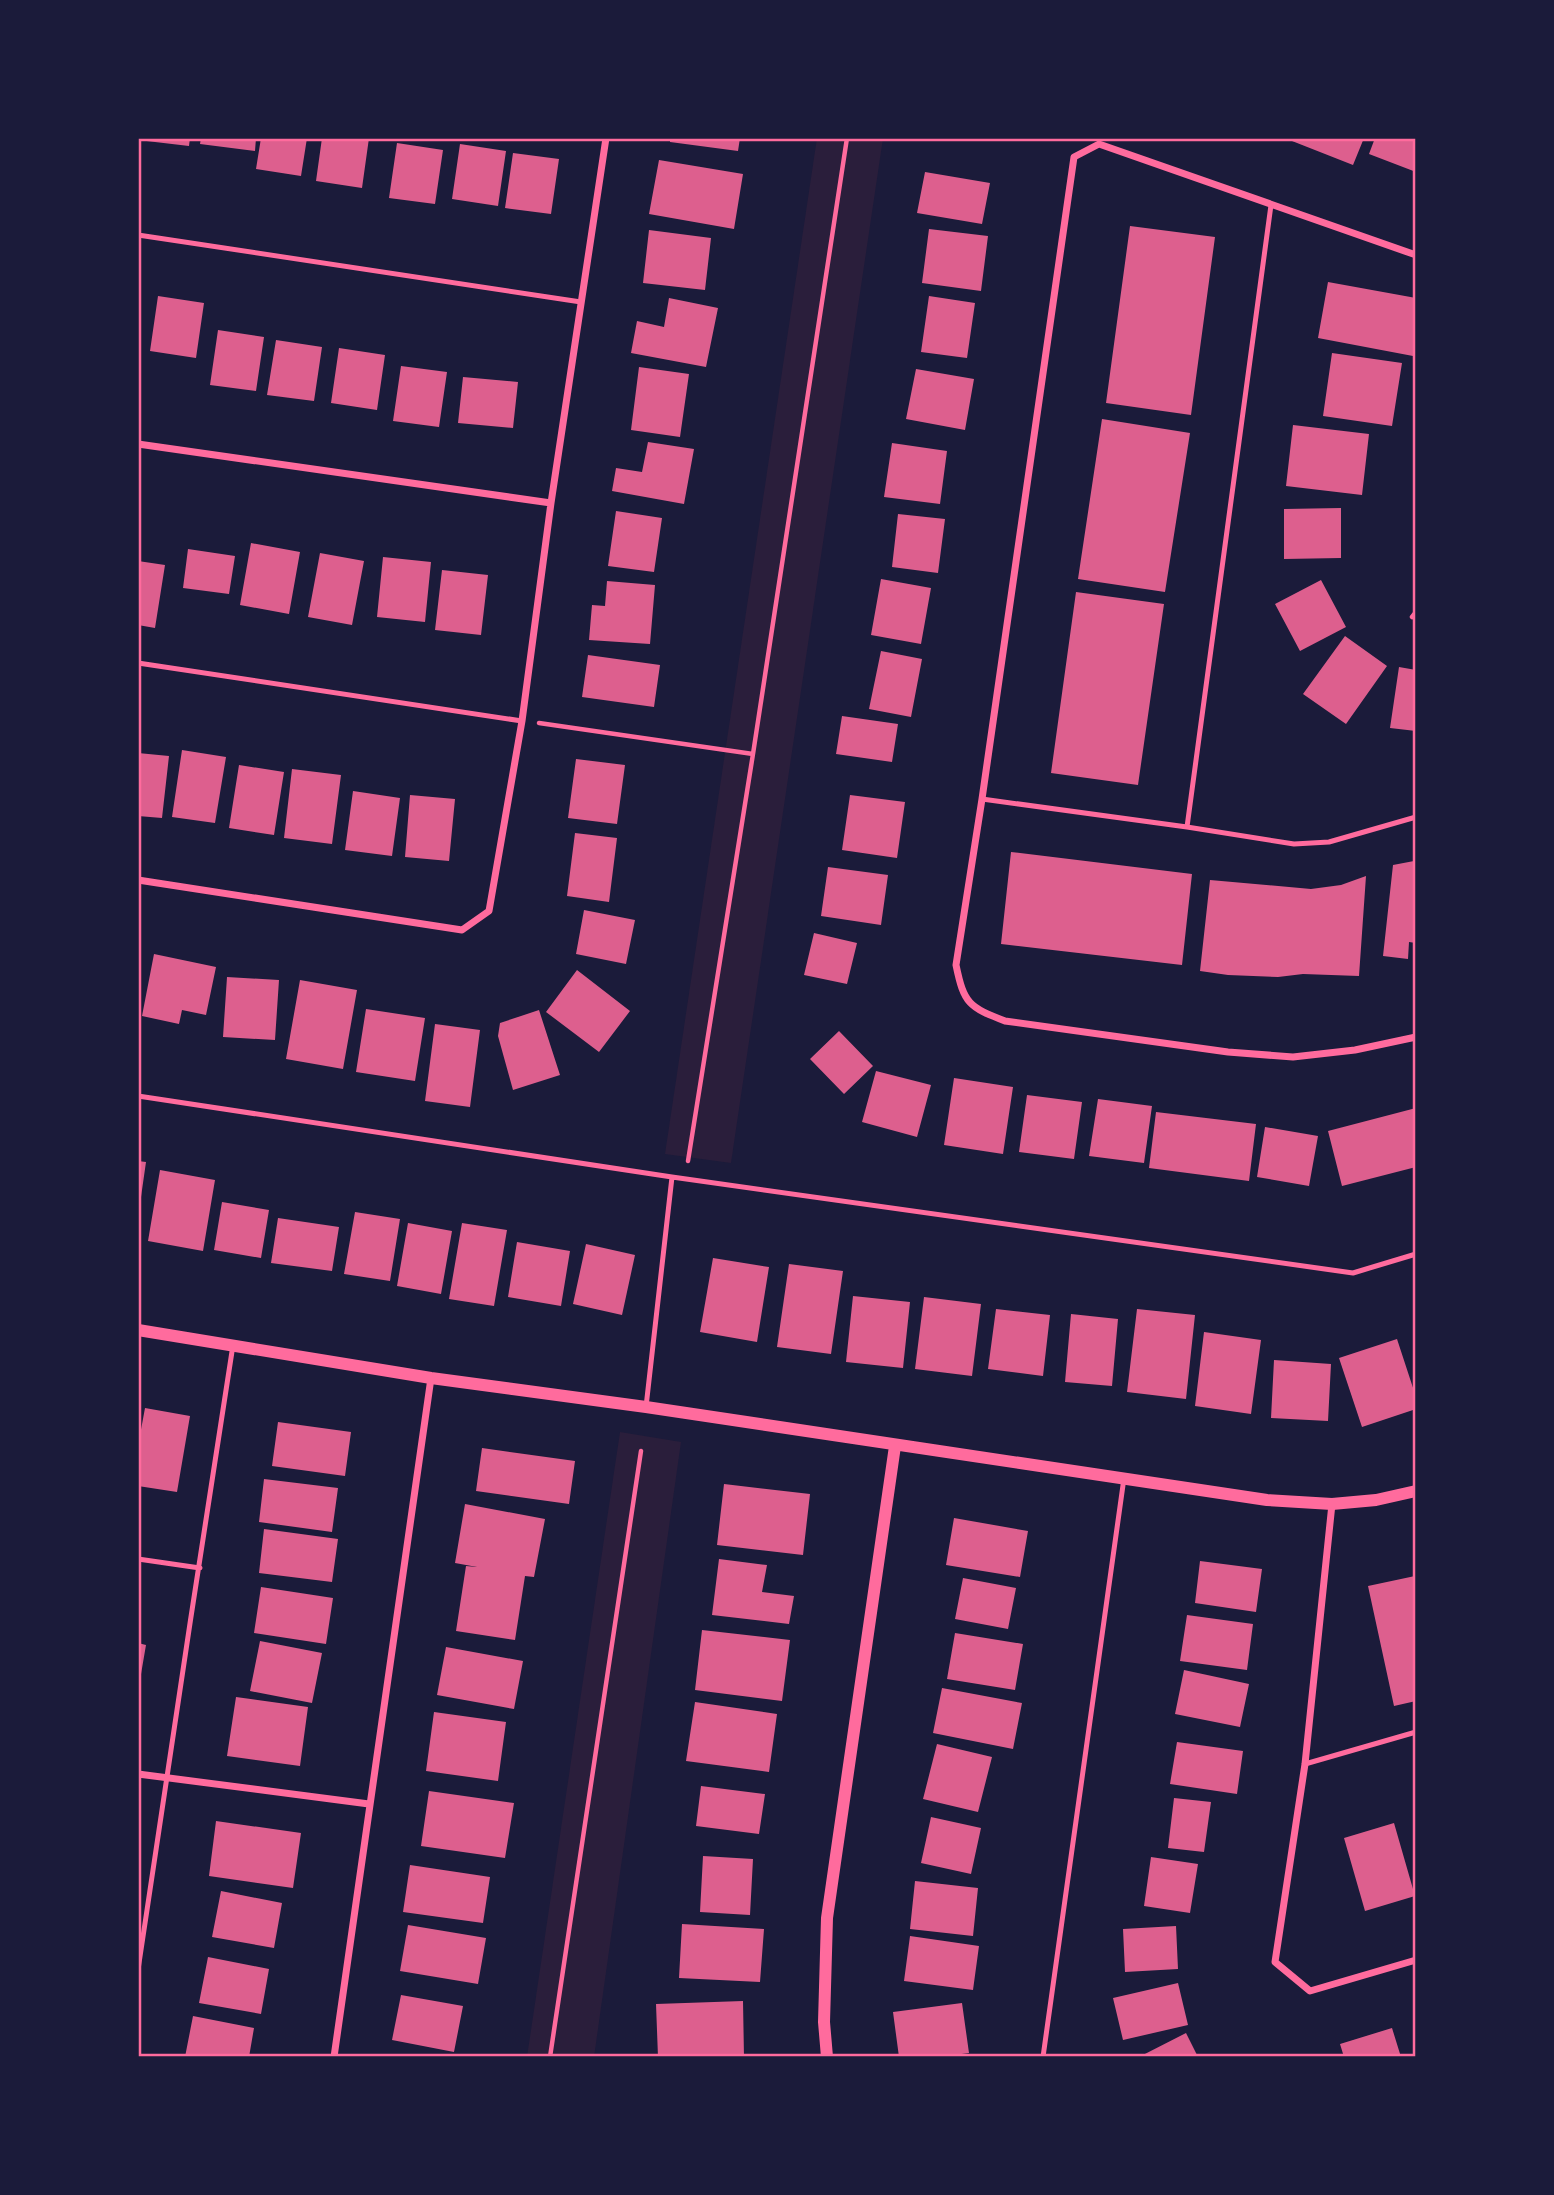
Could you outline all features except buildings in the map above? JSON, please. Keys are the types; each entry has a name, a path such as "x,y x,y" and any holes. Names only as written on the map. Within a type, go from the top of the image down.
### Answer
{"street":[{"path":"138,880 462,930 489,911 522,721 551,503 606,138"},
{"path":"1416,255 1099,144 1074,158 956,965 961,989 976,1010 1005,1021 1228,1052 1293,1057 1355,1050 1416,1037"},
{"path":"138,443 551,503"},
{"path":"138,1330 431,1378 646,1407 1267,1500 1332,1504 1376,1500 1416,1491"},
{"path":"334,2057 431,1378"},
{"path":"827,2057 824,2022 827,1918 895,1446"},
{"path":"1332,1504 1305,1764 1275,1962 1310,1991 1416,1960"},
{"path":"138,1774 369,1804"}],"lane":[{"path":"1187,827 1271,205"},
{"path":"138,235 581,302"},
{"path":"138,663 522,721"},
{"path":"982,799 1294,844 1329,842 1416,817"},
{"path":"138,1096 685,1179 1353,1273 1416,1254"},
{"path":"646,1407 673,1177"},
{"path":"138,1970 233,1345"},
{"path":"1043,2057 1124,1478"},
{"path":"138,1559 200,1568"},
{"path":"1305,1764 1416,1732"}],"path":[{"path":"685,1179 847,138"},
{"path":"522,721 753,754"},
{"path":"550,2057 641,1451"}],"shaded area":[{"path":"817,138 883,138 731,1163 665,1154"},
{"path":"620,1432 681,1442 594,2057 527,2057"}]}
